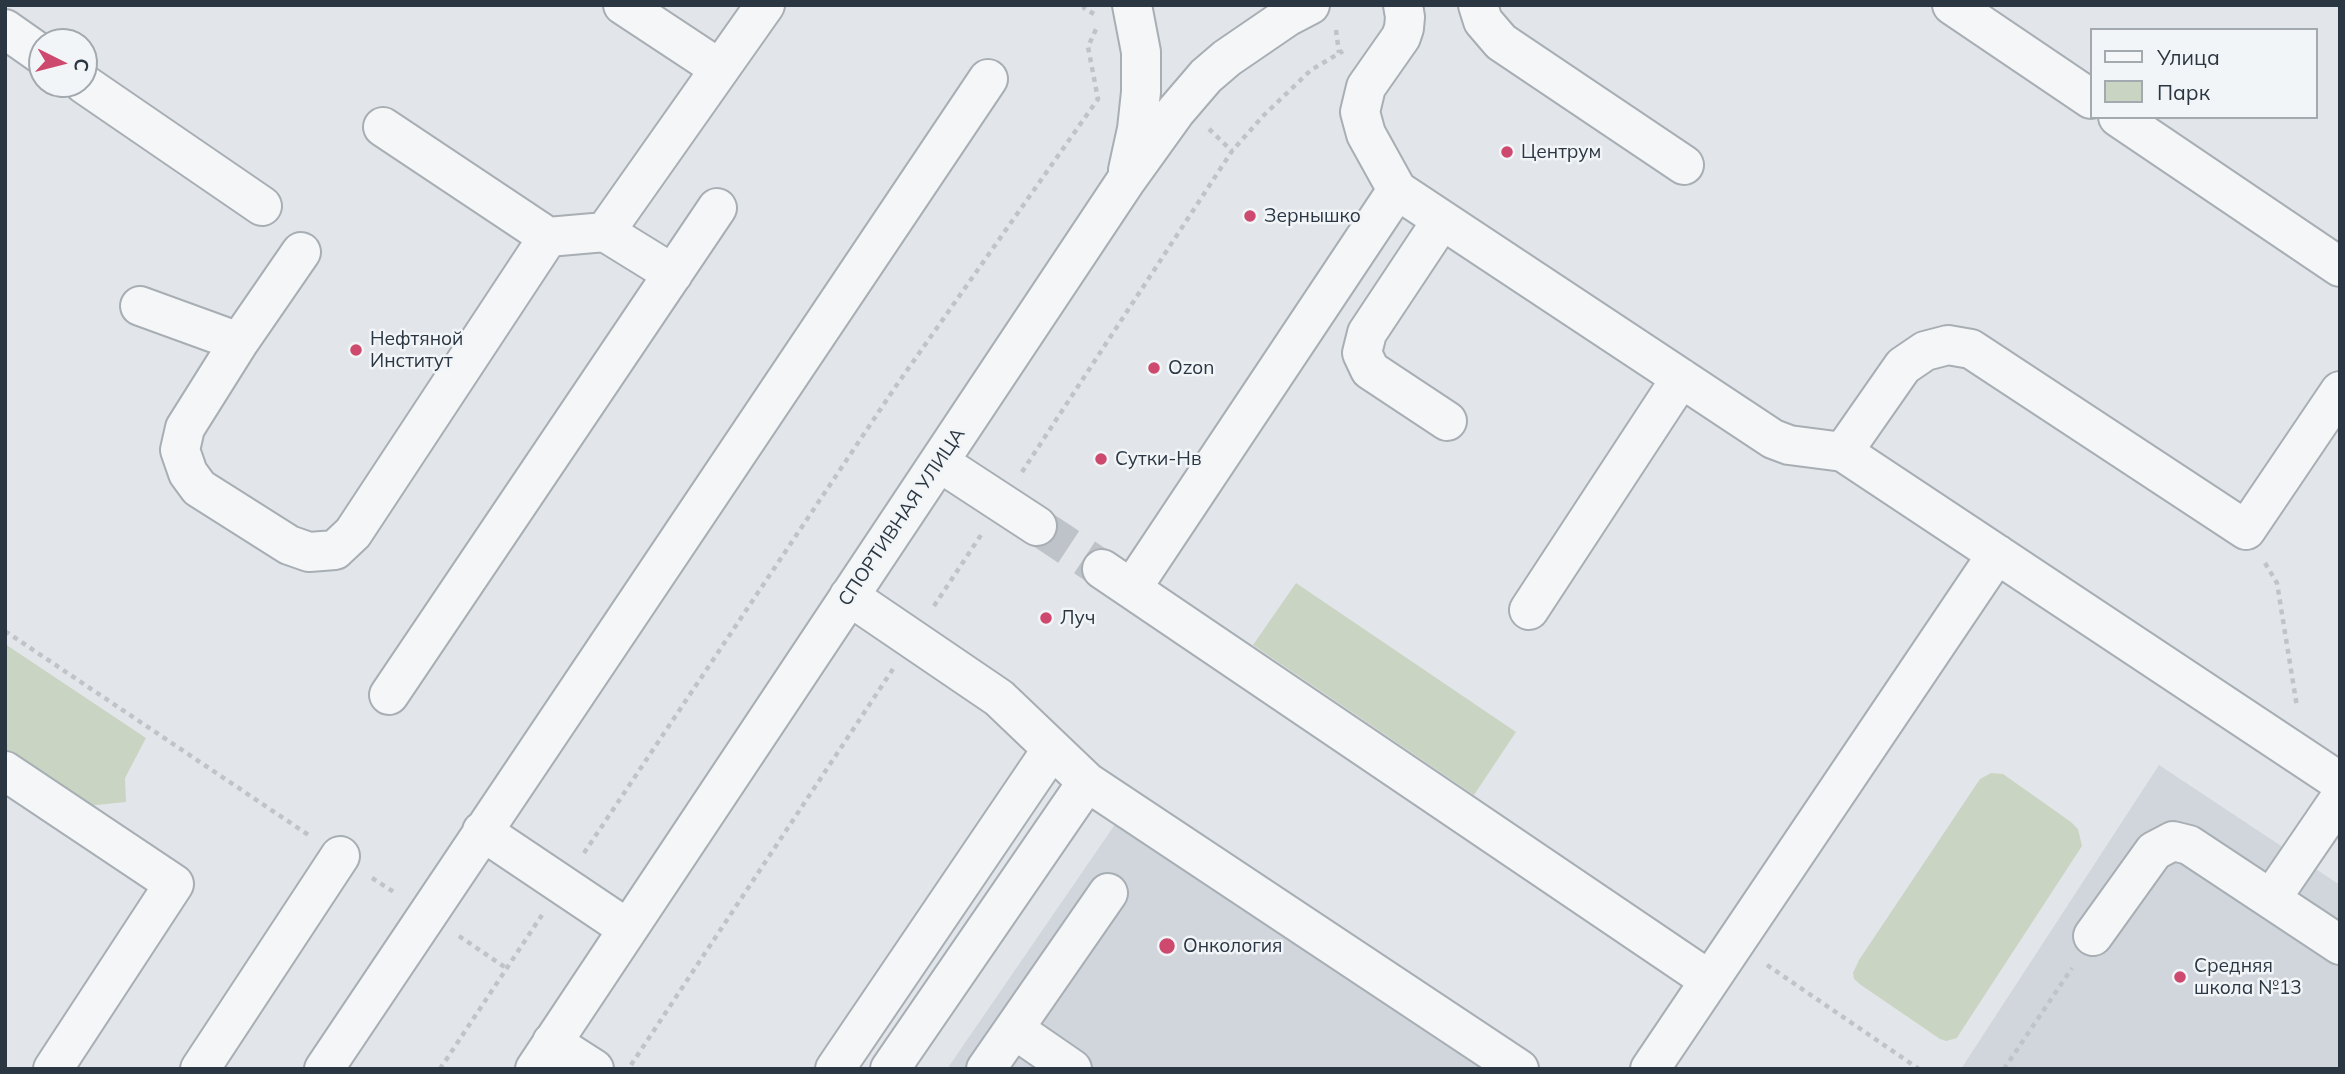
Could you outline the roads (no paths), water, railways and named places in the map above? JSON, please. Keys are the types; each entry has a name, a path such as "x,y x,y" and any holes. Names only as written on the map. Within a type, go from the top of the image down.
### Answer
{"street":[{"path":"623,5 720,69"},
{"path":"605,232 765,5"},
{"path":"1125,182 1137,129 1141,92 1141,52 1132,5"},
{"name":"СПОРТИВНАЯ УЛИЦА","path":"544,1056 1125,182 1176,111 1206,76 1227,58 1254,38 1310,5"},
{"path":"1402,5 1405,17 1401,37 1366,87 1360,112 1366,134 1397,190 1773,439 1789,445 1843,452 2340,782"},
{"path":"1478,5 1483,21 1502,42 1684,165"},
{"path":"1952,5 2090,98"},
{"path":"5,29 28,45"},
{"path":"324,1069 988,79"},
{"path":"98,93 262,206"},
{"path":"2121,119 2340,267"},
{"path":"383,127 548,237 605,232 673,274"},
{"path":"1397,190 1117,579 1709,980"},
{"path":"389,695 717,208"},
{"path":"1442,220 1367,333 1362,353 1370,370 1447,421"},
{"path":"301,252 239,342 185,428 180,450 188,473 199,488 289,545 309,552 335,550 353,533 548,237"},
{"path":"140,306 239,342"},
{"path":"1843,452 1903,366 1925,351 1948,345 1971,349 2246,530 2340,391"},
{"path":"1529,610 1681,378"},
{"path":"939,462 1037,526"},
{"path":"1650,1069 1997,554"},
{"path":"849,596 999,698 1087,782 1519,1069"},
{"path":"835,1069 1052,749"},
{"path":"5,771 174,884 53,1069"},
{"path":"890,1069 1087,782"},
{"path":"2271,900 2340,798"},
{"path":"482,831 628,929"},
{"path":"2093,936 2154,851 2174,841 2189,845 2340,945"},
{"path":"200,1069 340,856"},
{"path":"986,1069 1108,893"},
{"path":"1014,1029 1072,1069"},
{"path":"544,1056 594,1069"}],"tunnel":[{"path":"1037,526 1102,569"}],"place":[{"name":"Центрум","path":"1507,152"},
{"name":"Зернышко","path":"1250,216"},
{"name":"Нефтяной Институт","path":"356,350"},
{"name":"Ozon","path":"1154,368"},
{"name":"Сутки-Нв","path":"1101,459"},
{"name":"Луч","path":"1046,618"},
{"name":"Онкология","path":"1167,946"},
{"name":"Средняя школа №13","path":"2180,977"}]}
